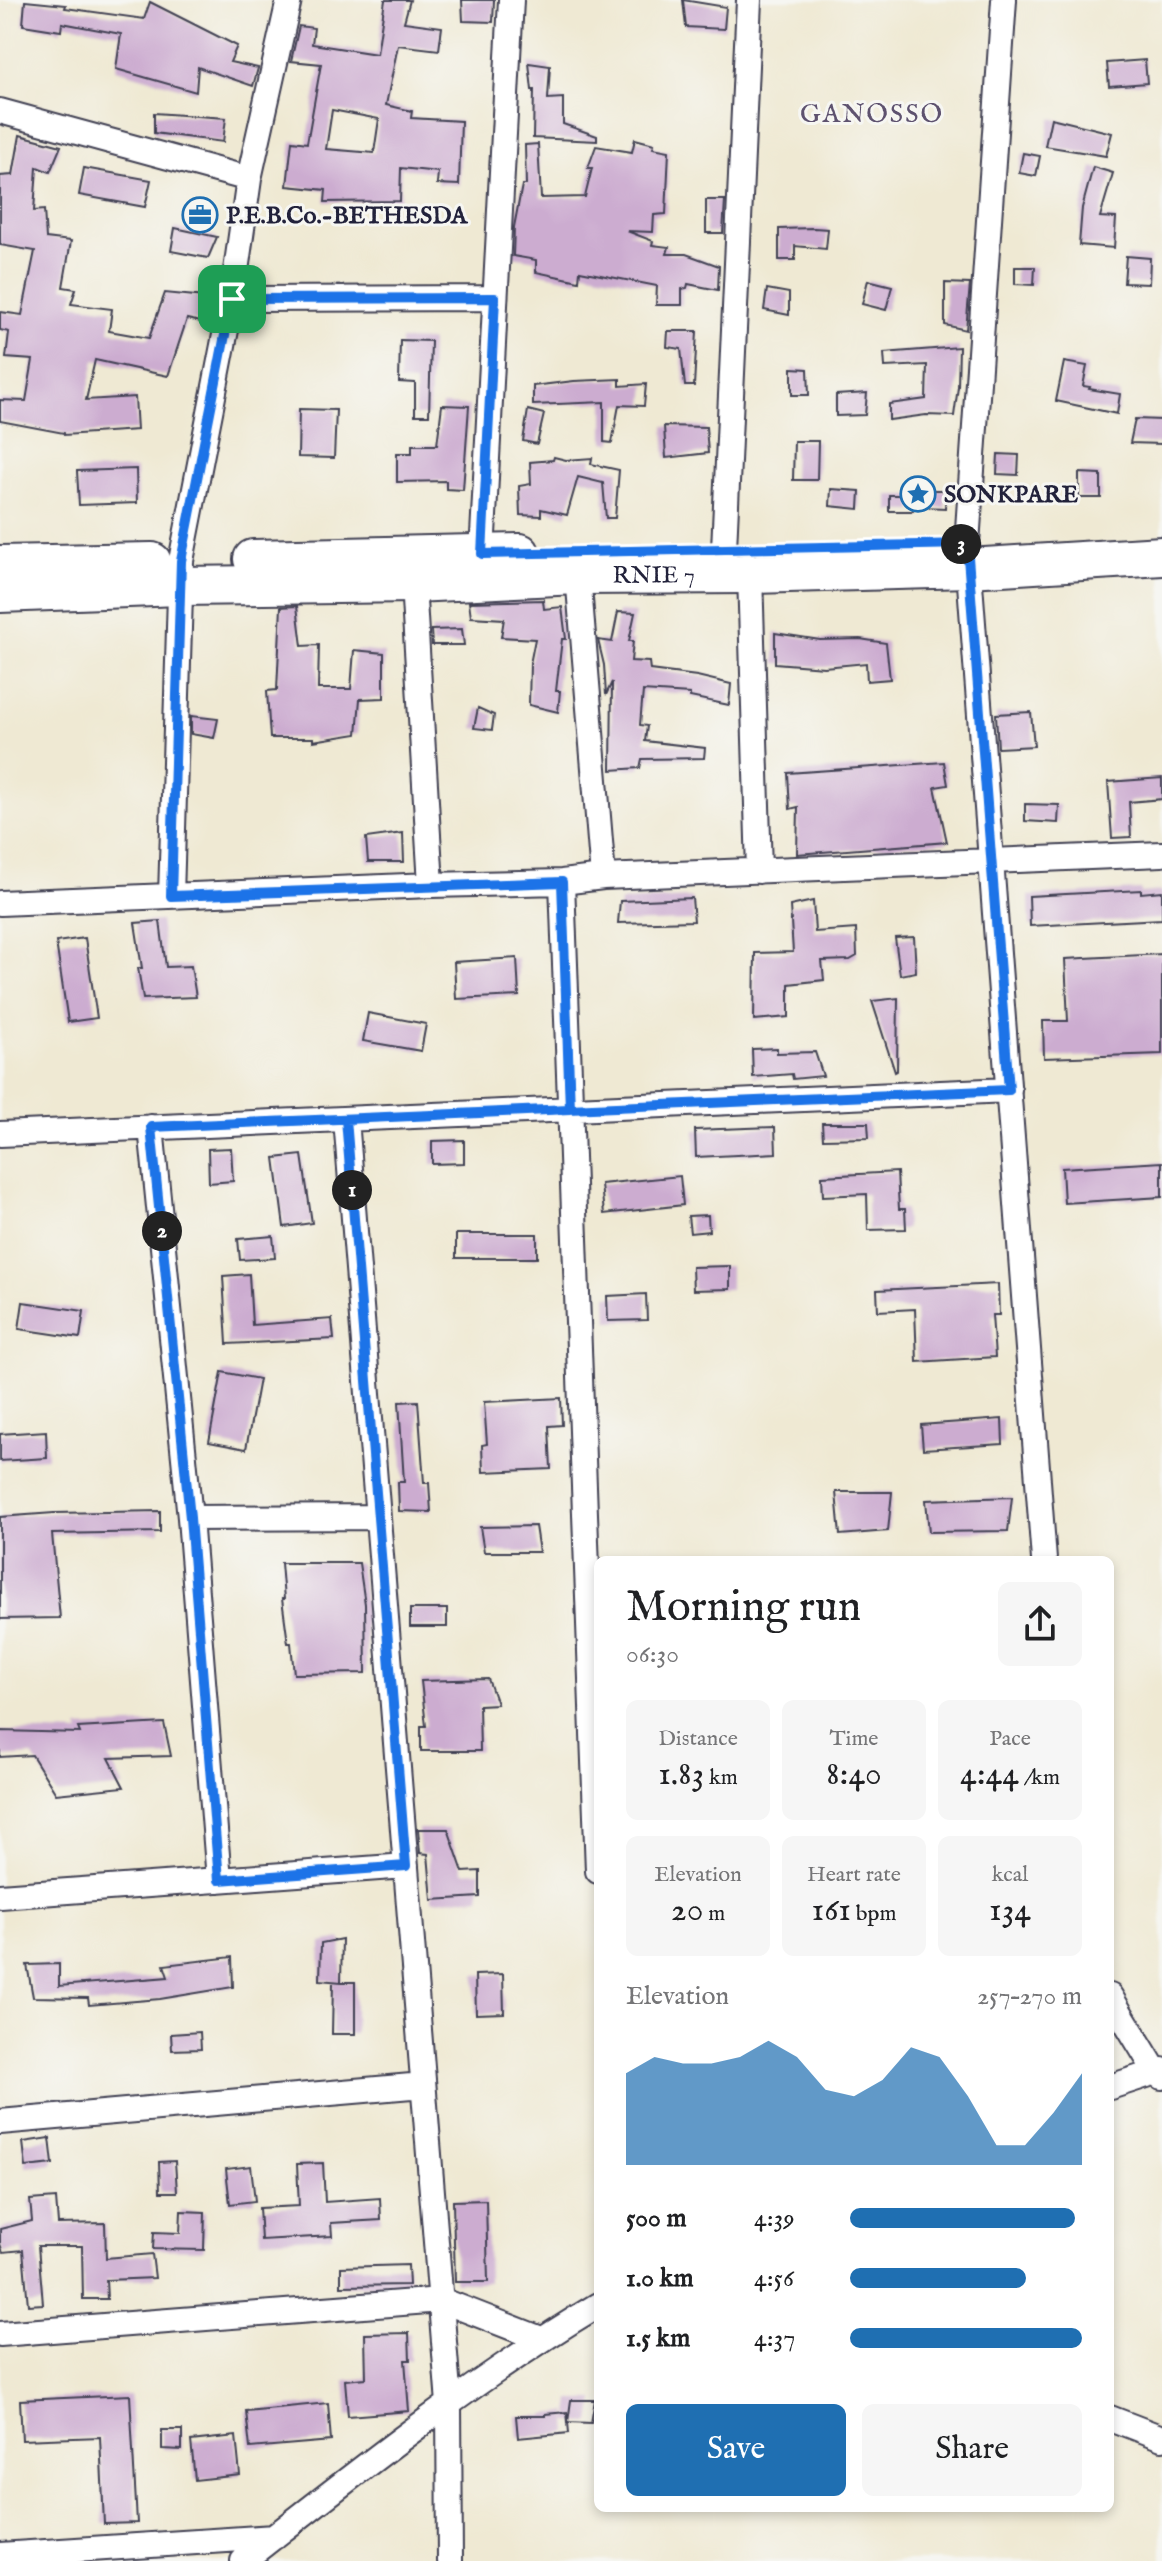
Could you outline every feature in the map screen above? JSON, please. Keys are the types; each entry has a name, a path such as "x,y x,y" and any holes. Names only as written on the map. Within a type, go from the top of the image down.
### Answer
{"main road":[{"name":"RNIE 7","path":"968,556 1162,533"},
{"name":"RNIE 7","path":"0,593 180,573 482,554 737,562"},
{"name":"RNIE 7","path":"0,565 413,583 578,575 737,562 968,556 1162,556"}],"street":[{"path":"171,896 180,573 232,299 249,179 289,0"},
{"path":"482,554 511,0"},
{"path":"749,0 737,562 759,871"},
{"path":"1004,0 968,556 1044,1556"},
{"path":"0,111 249,179"},
{"path":"232,299 495,298"},
{"path":"578,575 603,877"},
{"path":"413,583 431,885"},
{"path":"0,903 562,882 603,877 1162,854"},
{"path":"562,882 594,1762"},
{"path":"0,1134 1009,1090"},
{"path":"346,1119 449,2404 450,2561"},
{"path":"151,1127 190,1518 219,1880"},
{"path":"190,1518 378,1517"},
{"path":"0,1896 406,1866"},
{"path":"1114,2002 1160,2073 1114,2086"},
{"path":"0,2122 423,2085"},
{"path":"0,2334 441,2300 541,2339"},
{"path":"243,2561 449,2404 541,2339 594,2307"},
{"path":"1114,2420 1162,2438"},
{"path":"0,2555 274,2537"}],"building":[{"path":"385,0 410,0 404,22 442,27 439,50 398,45 386,105 412,111 411,118 461,121 459,185 437,184 438,172 401,168 400,201 325,202 326,190 287,186 292,141 307,143 321,64 291,61 299,26 314,28 312,44 377,54","holes":["332,110 379,119 374,153 326,149"]},
{"path":"462,0 494,0 493,22 463,21"},
{"path":"683,0 726,7 724,29 686,27"},
{"path":"25,1 144,19 150,2 237,46 230,62 258,68 253,86 198,67 196,92 116,69 121,34 62,23 61,31 23,25"},
{"path":"1145,60 1147,83 1109,86 1107,63"},
{"path":"529,63 550,66 548,99 563,98 563,124 597,136 597,141 533,138 534,90"},
{"path":"154,113 226,118 223,142 154,133"},
{"path":"1051,118 1112,133 1106,156 1045,146"},
{"path":"20,135 61,146 50,172 37,167 34,211 44,210 46,238 71,241 63,287 76,289 71,304 112,309 109,331 149,338 165,293 205,297 201,322 187,319 168,376 95,360 86,400 135,397 137,430 64,435 0,421 0,400 26,401 33,360 6,358 9,332 0,330 0,312 22,315 35,251 0,245 0,176 13,175"},
{"path":"635,139 654,144 653,148 669,151 666,214 654,215 653,232 627,231 653,241 652,245 669,247 667,254 686,254 719,266 718,290 688,284 687,288 682,289 682,305 656,305 657,286 580,271 579,281 536,272 536,260 513,256 514,227 522,185 526,185 525,145 538,144 541,198 585,197 592,168 588,168 596,146 632,152"},
{"path":"1023,153 1040,156 1036,176 1019,173"},
{"path":"1093,167 1113,173 1100,217 1116,218 1114,248 1079,245 1082,208"},
{"path":"84,168 151,180 145,207 79,195"},
{"path":"706,200 725,200 723,233 706,233"},
{"path":"175,228 217,237 208,258 171,251"},
{"path":"779,229 828,229 826,249 795,246 795,260 779,260"},
{"path":"1126,256 1150,258 1149,284 1124,283"},
{"path":"1015,267 1035,267 1034,285 1015,284"},
{"path":"868,280 892,286 886,310 862,304"},
{"path":"945,283 970,284 966,330 945,325"},
{"path":"767,289 789,293 789,315 764,310"},
{"path":"668,331 697,331 694,386 685,386 681,349 667,347"},
{"path":"400,340 431,341 429,415 415,415 415,383 399,382"},
{"path":"959,347 954,416 926,415 889,420 889,404 926,399 927,365 885,367 884,353"},
{"path":"1064,362 1087,366 1083,386 1120,394 1117,414 1056,401"},
{"path":"792,368 808,369 809,395 792,395"},
{"path":"620,379 620,386 646,384 644,406 619,405 612,443 604,442 604,402 533,405 533,386"},
{"path":"867,393 865,415 836,416 836,395"},
{"path":"442,405 469,406 463,490 446,489 446,481 397,482 397,453 412,453 412,445 437,445"},
{"path":"299,409 336,410 334,458 298,457"},
{"path":"528,410 544,414 537,444 523,441"},
{"path":"1135,419 1162,420 1162,444 1130,443"},
{"path":"664,426 706,427 708,453 666,458"},
{"path":"794,441 818,441 817,480 793,480"},
{"path":"998,454 1019,455 1018,475 997,474"},
{"path":"554,457 566,460 592,458 591,464 619,470 615,518 606,518 603,483 578,477 567,515 541,509 541,516 520,515 519,486 531,484 530,462 553,460"},
{"path":"136,469 137,503 79,505 77,471"},
{"path":"1079,473 1101,474 1101,498 1079,498"},
{"path":"831,489 860,491 859,509 830,506"},
{"path":"924,490 946,490 945,508 924,507"},
{"path":"889,495 913,495 913,511 889,511"},
{"path":"543,600 544,609 562,607 566,639 562,639 556,691 560,691 558,712 529,705 530,664 535,639 501,637 504,619 471,617 469,602"},
{"path":"297,606 302,646 319,645 318,689 351,689 354,650 384,653 384,698 360,699 357,734 313,741 313,738 270,738 267,691 277,690 281,607"},
{"path":"618,612 635,613 629,641 633,641 631,661 649,662 650,670 731,684 729,705 690,697 690,694 643,691 640,725 647,726 645,741 705,748 704,758 642,759 640,768 611,770 612,682 606,695 598,640 612,642"},
{"path":"462,629 464,645 432,645 431,630"},
{"path":"775,633 820,640 860,639 886,643 890,679 867,681 866,663 824,667 775,663"},
{"path":"478,708 494,715 492,730 474,728"},
{"path":"1031,712 1034,746 998,748 996,714"},
{"path":"191,716 218,719 214,738 191,734"},
{"path":"944,762 948,785 935,787 947,842 797,854 798,807 790,809 788,773"},
{"path":"1162,778 1162,799 1129,802 1131,837 1112,838 1108,782"},
{"path":"1025,804 1059,805 1058,823 1025,821"},
{"path":"403,833 404,862 368,862 366,838"},
{"path":"1141,890 1141,893 1162,891 1162,919 1030,926 1029,896"},
{"path":"692,898 694,921 618,923 620,901"},
{"path":"813,901 815,932 856,929 857,956 850,960 822,961 824,980 789,984 789,1017 754,1020 755,953 793,952 790,906"},
{"path":"160,921 166,967 191,966 196,997 143,999 135,923"},
{"path":"914,937 916,972 900,975 895,938"},
{"path":"85,938 97,1018 68,1022 56,942"},
{"path":"1162,954 1162,1054 1044,1058 1043,1021 1068,1021 1065,959"},
{"path":"517,958 519,996 456,999 454,962"},
{"path":"898,998 897,1071 895,1072 872,1001"},
{"path":"368,1013 426,1024 421,1051 363,1041"},
{"path":"777,1048 777,1053 815,1052 823,1076 793,1079 792,1074 753,1077 752,1049"},
{"path":"822,1123 868,1123 869,1138 823,1139"},
{"path":"775,1127 776,1153 696,1157 695,1130"},
{"path":"464,1140 464,1163 432,1164 432,1141"},
{"path":"231,1148 233,1181 209,1183 208,1149"},
{"path":"302,1155 312,1223 284,1227 275,1158"},
{"path":"1162,1162 1162,1197 1064,1203 1062,1168"},
{"path":"897,1172 899,1209 905,1209 906,1229 868,1230 867,1194 823,1196 822,1176"},
{"path":"680,1176 683,1205 604,1214 601,1184"},
{"path":"708,1215 709,1231 690,1233 688,1216"},
{"path":"456,1234 537,1234 537,1258 456,1258"},
{"path":"273,1236 275,1258 240,1260 238,1239"},
{"path":"730,1266 730,1289 693,1290 692,1267"},
{"path":"249,1274 252,1325 332,1319 334,1339 227,1344 223,1276"},
{"path":"998,1284 999,1315 992,1315 995,1357 917,1362 915,1309 878,1311 877,1290"},
{"path":"646,1294 647,1320 608,1321 607,1296"},
{"path":"23,1302 84,1311 80,1338 19,1329"},
{"path":"222,1372 259,1379 246,1449 209,1442"},
{"path":"561,1398 562,1425 549,1426 551,1469 483,1472 482,1445 487,1444 484,1402"},
{"path":"418,1401 424,1483 429,1483 431,1512 399,1511 398,1482 404,1482 399,1402"},
{"path":"1002,1419 1003,1444 923,1449 921,1425"},
{"path":"46,1431 47,1458 0,1461 0,1434"},
{"path":"836,1492 892,1492 888,1531 840,1535"},
{"path":"1012,1497 1008,1531 929,1532 926,1500"},
{"path":"160,1511 160,1532 52,1534 60,1618 0,1619 0,1517"},
{"path":"535,1526 539,1552 484,1552 480,1527"},
{"path":"281,1563 359,1563 365,1604 366,1673 294,1674 282,1599"},
{"path":"410,1609 447,1609 447,1627 410,1627"},
{"path":"488,1679 497,1704 479,1705 480,1751 421,1751 421,1726 426,1726 421,1681"},
{"path":"164,1723 171,1756 109,1758 124,1787 56,1794 32,1755 0,1757 0,1731 80,1733 78,1728"},
{"path":"418,1829 448,1829 463,1872 480,1871 480,1897 432,1900 428,1854 420,1853"},
{"path":"342,1939 341,1982 320,1980 321,1943"},
{"path":"232,1957 233,1987 160,1999 89,2005 88,1998 33,1997 27,1965 59,1964 59,1986 168,1977 164,1965"},
{"path":"503,1974 504,2013 476,2014 475,1975"},
{"path":"333,1982 355,1982 355,2034 332,2034"},
{"path":"200,2032 201,2049 172,2050 171,2034"},
{"path":"50,2138 53,2164 26,2167 23,2142"},
{"path":"175,2161 177,2192 160,2192 159,2162"},
{"path":"323,2163 325,2202 380,2198 381,2220 331,2223 332,2236 261,2240 259,2208 299,2206 297,2164"},
{"path":"251,2166 255,2201 230,2204 226,2169"},
{"path":"56,2198 58,2224 105,2223 106,2258 152,2254 155,2278 106,2280 107,2299 83,2299 82,2246 38,2246 43,2304 28,2305 23,2250 3,2252 0,2229 32,2221 30,2200"},
{"path":"486,2200 488,2282 455,2282 453,2201"},
{"path":"181,2211 205,2212 204,2250 153,2249 154,2232 180,2233"},
{"path":"408,2265 409,2285 341,2286 341,2267"},
{"path":"409,2333 410,2360 405,2360 409,2411 348,2416 345,2380 366,2378 365,2334"},
{"path":"130,2395 137,2523 104,2524 100,2437 22,2440 20,2400"},
{"path":"571,2400 594,2400 591,2423 568,2422"},
{"path":"328,2403 331,2441 250,2448 246,2411"},
{"path":"567,2412 569,2433 518,2438 516,2416"},
{"path":"162,2430 182,2430 182,2450 162,2449"},
{"path":"236,2436 240,2475 195,2480 191,2441"}],"place":[{"name":"P.E.B.Co.-BETHESDA","path":"200,215"},
{"name":"SONKPARE","path":"918,494"}],"district":[{"name":"GANOSSO","path":"872,113"}],"route":[{"path":"232,299 181,561 171,896 562,882 570,1109 346,1119 406,1866 219,1880 190,1518 151,1127 346,1119 1009,1090 967,544 482,554 495,298 232,299"}]}
